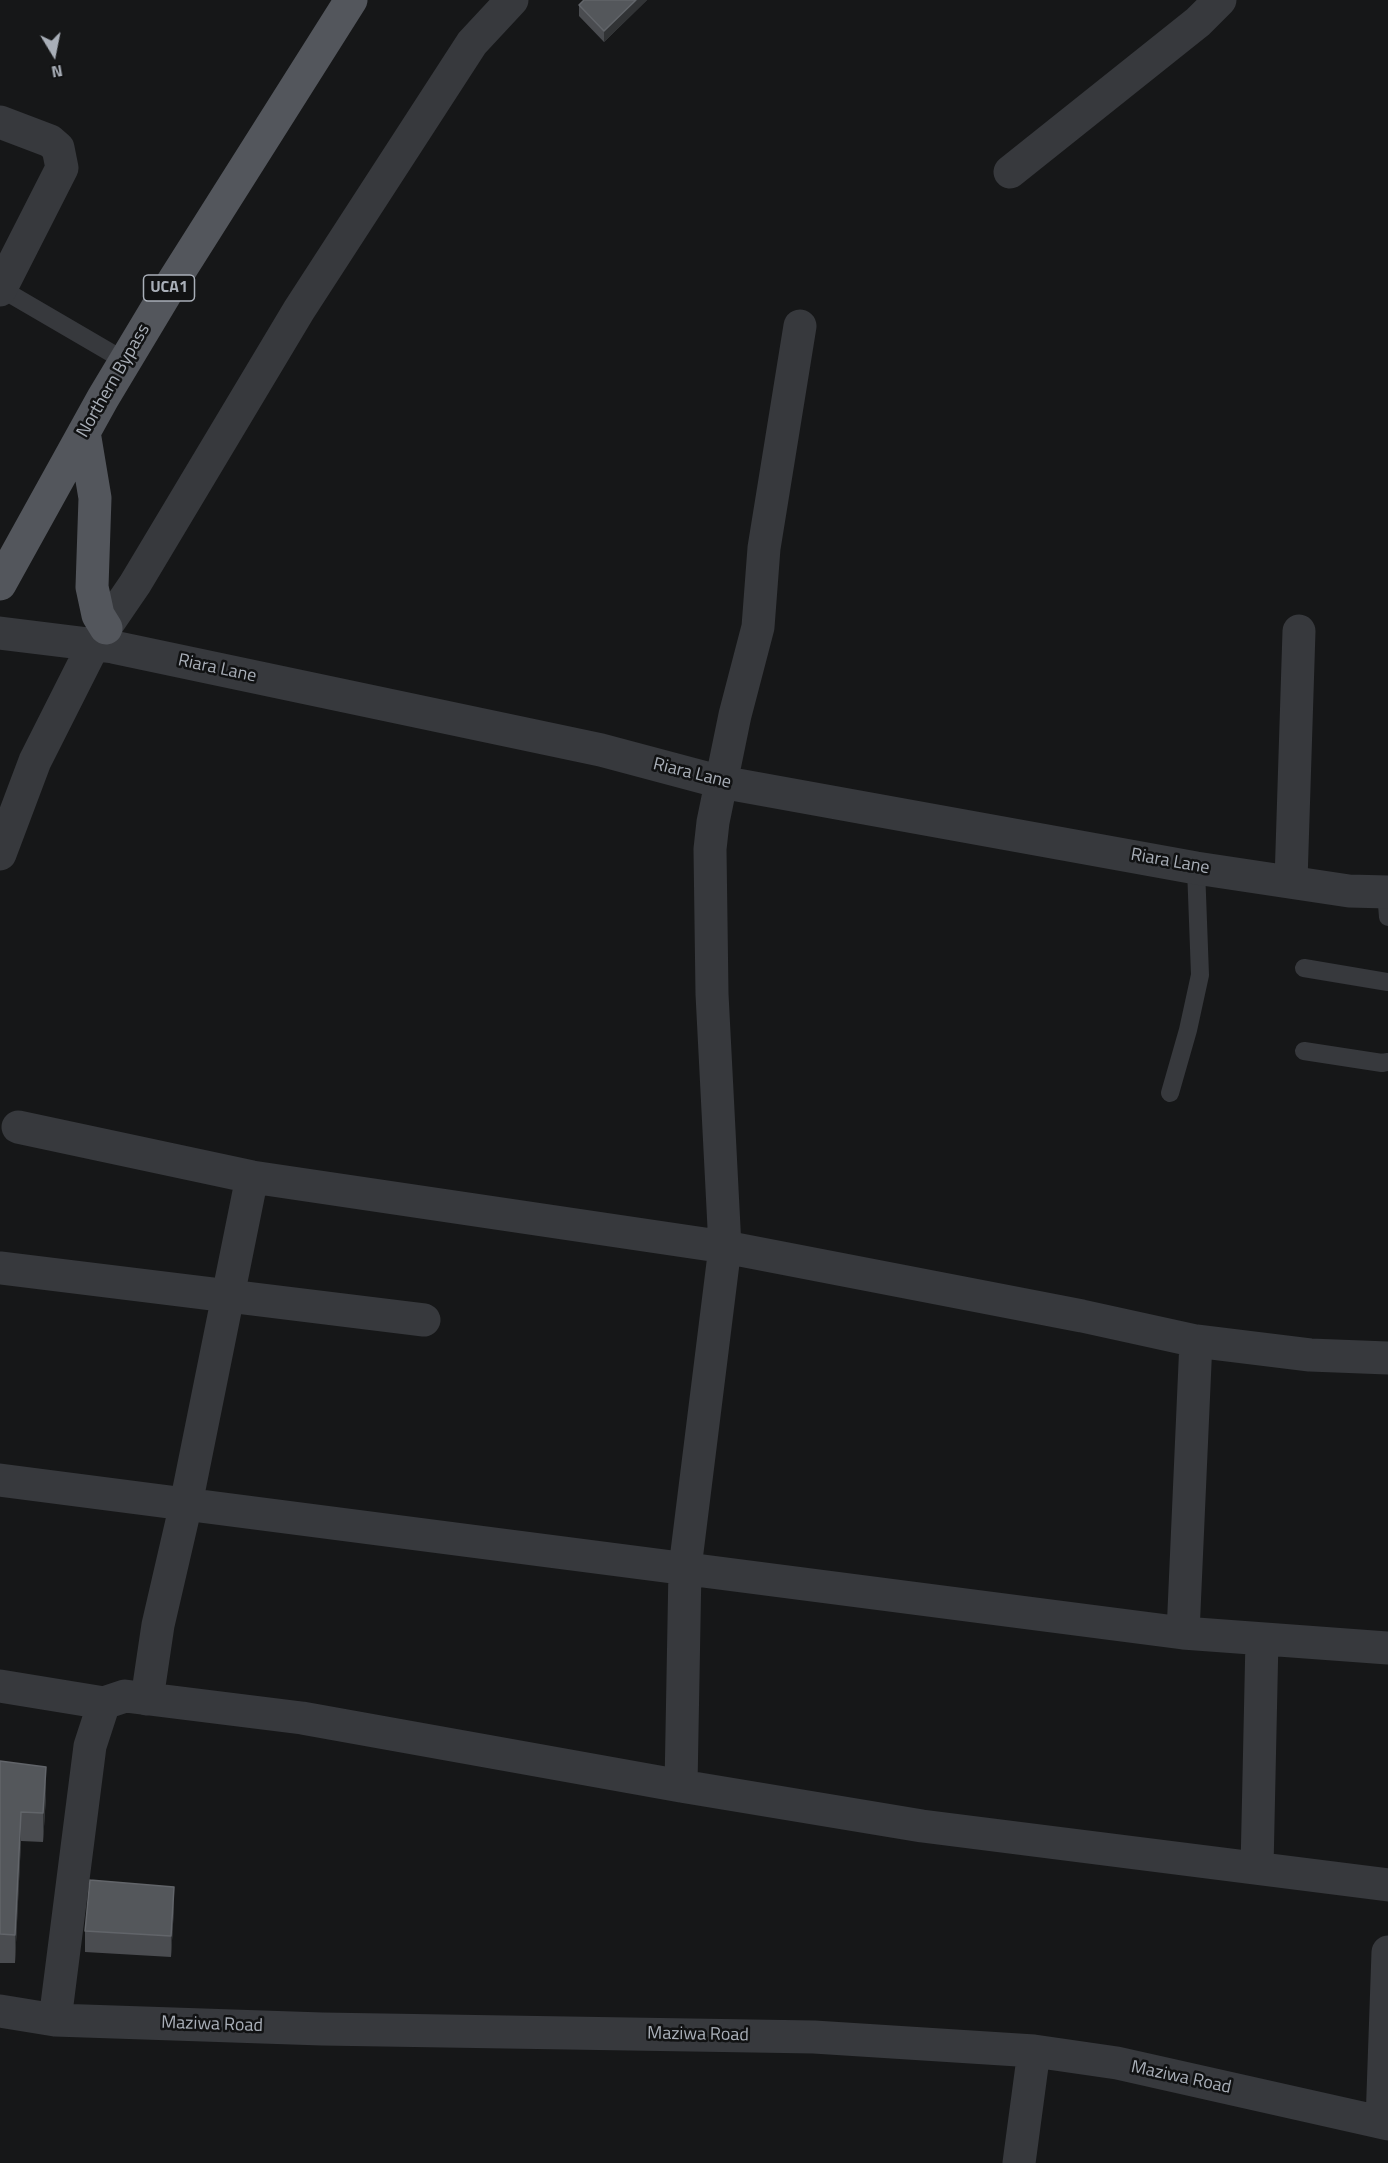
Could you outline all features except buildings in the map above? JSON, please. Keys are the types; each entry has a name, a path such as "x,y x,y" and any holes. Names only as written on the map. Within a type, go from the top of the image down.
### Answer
{"main road":[{"name":"Northern Bypass","path":"0,584 125,361 225,196 351,0"},
{"path":"84,432 95,498 92,587 100,636"}],"street":[{"path":"0,854 35,761 100,636 299,310 471,43 512,0"},
{"path":"1010,172 1198,22 1220,0"},
{"path":"0,122 50,141 58,148 62,168 0,289"},
{"path":"681,1786 685,1568 725,1248 712,994 710,849 735,715 758,627 764,548 800,326"},
{"path":"1291,882 1299,631"},
{"name":"Riara Lane","path":"0,633 100,636 601,750 721,782 1196,868 1349,891 1387,901"},
{"path":"18,1126 252,1176 725,1248 1082,1316 1197,1341 1310,1355 1388,1358"},
{"path":"147,1699 158,1625 186,1504 252,1176"},
{"path":"0,1268 424,1320"},
{"path":"1183,1633 1197,1341"},
{"path":"0,1480 1183,1633 1388,1648"},
{"path":"1257,1868 1262,1639"},
{"path":"0,1686 104,1703 125,1696 302,1718 681,1786 922,1826 1388,1885"},
{"path":"55,2020 90,1746 104,1703"},
{"path":"1385,2123 1388,1952"},
{"name":"Maziwa Road","path":"0,2011 55,2020 322,2029 814,2037 1034,2050 1117,2063 1385,2123"},
{"path":"1019,2163 1034,2050"}],"lane":[{"path":"0,289 125,361"},
{"path":"1170,1093 1188,1030 1200,975 1196,868"},
{"path":"1304,968 1388,982"},
{"path":"1304,1050 1382,1063 1388,1062"}]}
